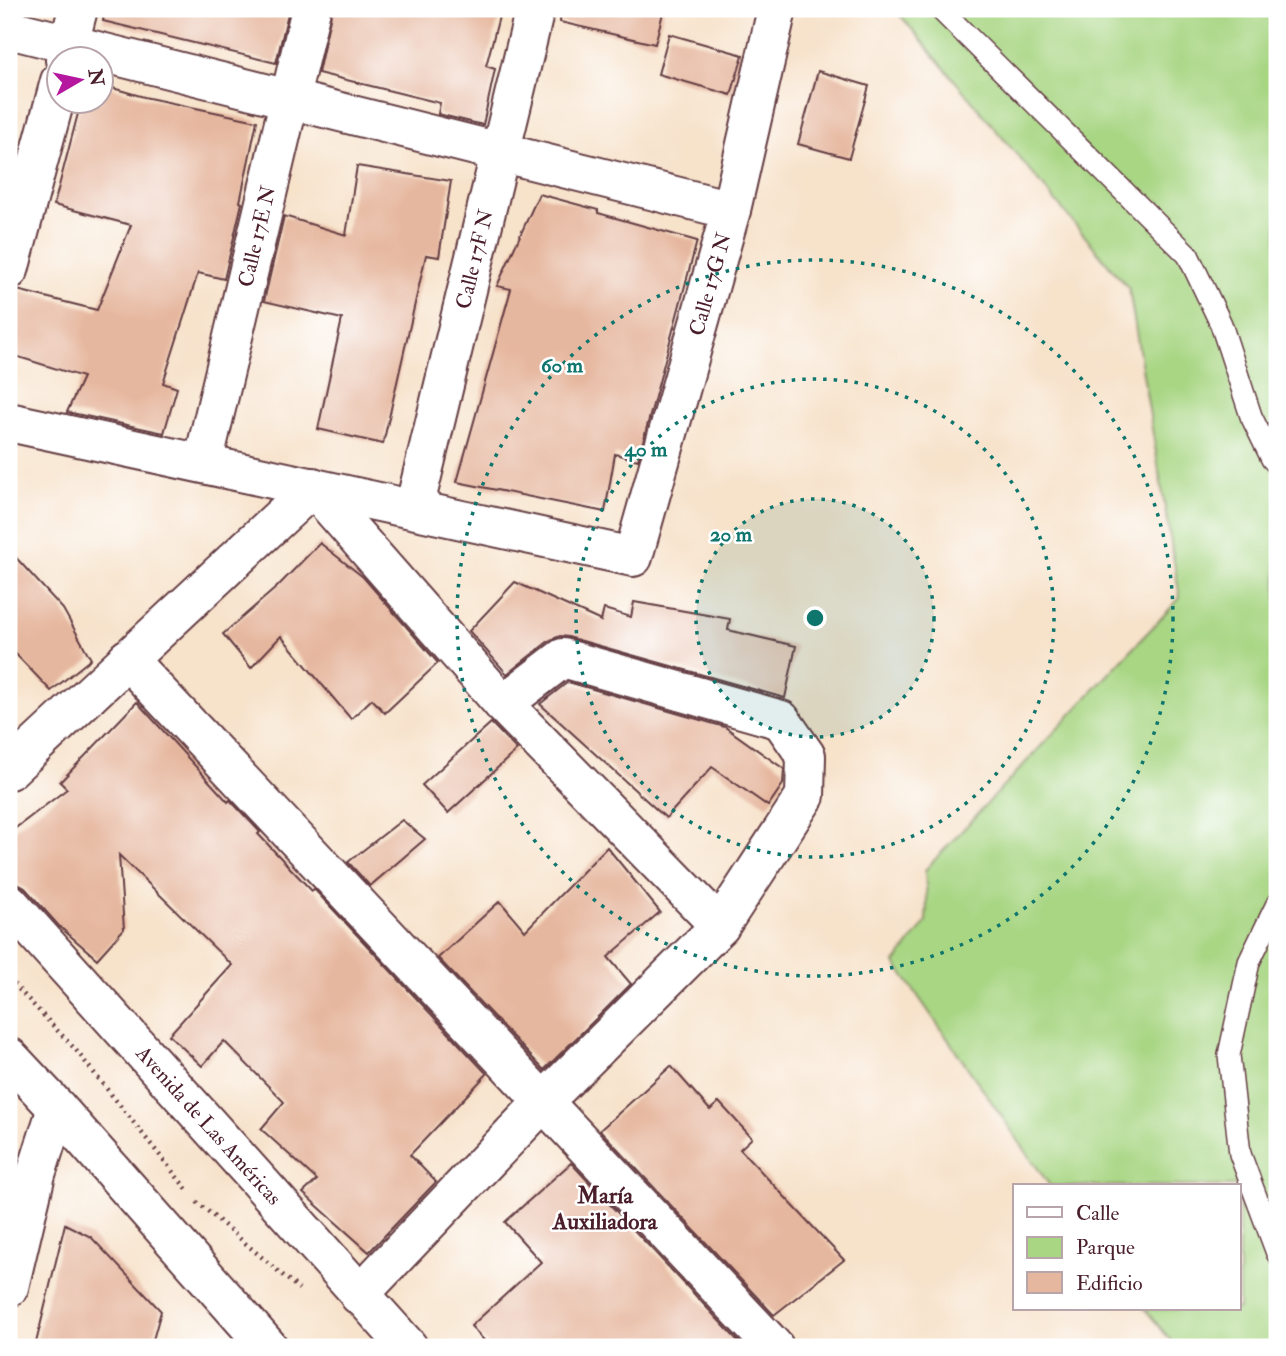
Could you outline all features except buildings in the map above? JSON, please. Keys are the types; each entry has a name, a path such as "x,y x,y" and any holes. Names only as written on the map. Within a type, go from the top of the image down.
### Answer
{"street":[{"name":"Calle 17E N","path":"203,463 311,9"},
{"name":"Calle 17F N","path":"414,509 535,9"},
{"name":"Calle 17G N","path":"414,509 633,557 731,211 778,9"},
{"path":"9,29 71,37 288,101 731,211"},
{"path":"9,270 51,116"},
{"path":"9,422 414,509"},
{"path":"9,770 313,487"},
{"path":"313,487 503,704 720,926"},
{"path":"359,1295 543,1102 720,926 805,796 806,756 781,720 563,658 503,704"},
{"path":"127,659 774,1347"},
{"name":"Avenida de Las Américas","path":"9,903 408,1347"},
{"path":"9,1057 268,1347"},
{"path":"9,1287 36,1174 57,1108"}],"lane":[{"path":"940,9 1188,255 1221,324 1251,416 1277,464"},
{"path":"1277,904 1249,962 1229,1055 1240,1153 1277,1253"}],"path":[{"path":"9,979 75,1049 195,1200 306,1295"}],"green space":[{"path":"895,9 1277,9 1277,1347 1176,1347 1146,1310 1240,1310 1240,1184 1049,1184 895,963 926,922 925,870 1180,598 1129,289"}],"district":[{"name":"María Auxiliadora","path":"605,1208"}]}
